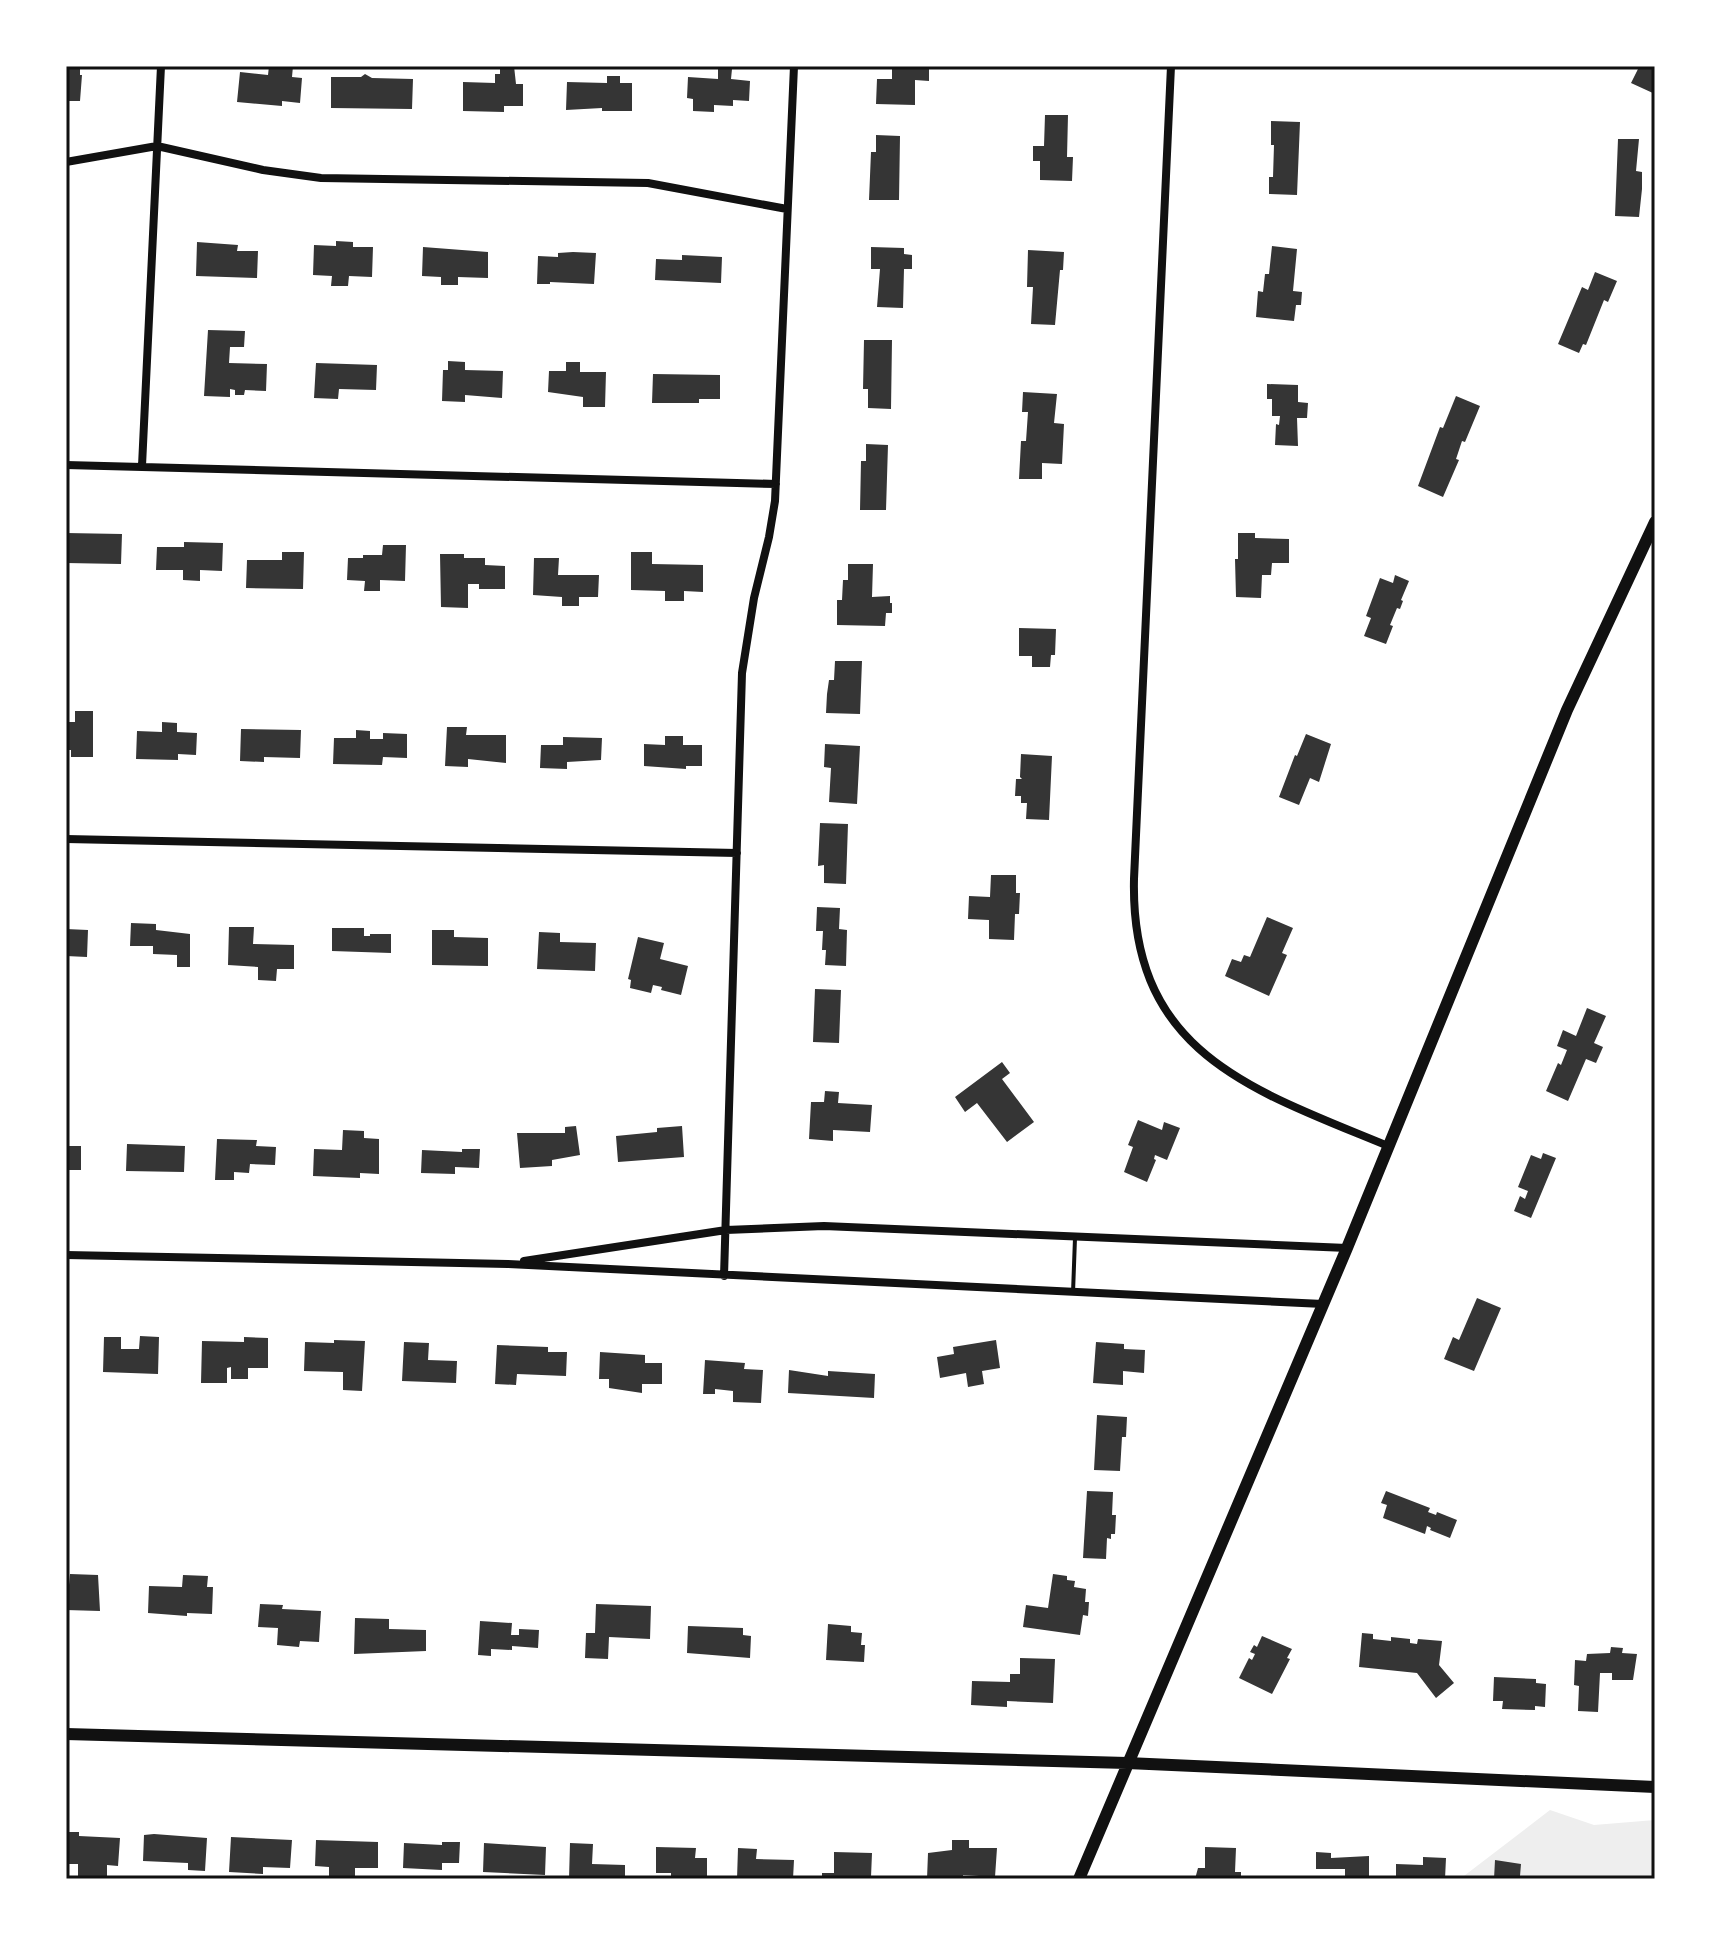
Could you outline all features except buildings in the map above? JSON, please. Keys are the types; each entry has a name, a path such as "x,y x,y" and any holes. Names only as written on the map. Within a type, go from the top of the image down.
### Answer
{"main road":[{"path":"1079,1879 1347,1248 1567,710 1655,522"},
{"path":"66,1734 1127,1763 1655,1787"}],"street":[{"path":"142,466 161,66"},
{"path":"724,1276 742,673 754,598 774,513 794,66"},
{"path":"1171,66 1134,879 1138,938 1151,978 1166,1009 1186,1036 1210,1060 1267,1096 1388,1146"},
{"path":"66,162 157,146 263,170 321,178 648,183 787,209"},
{"path":"66,465 776,484"},
{"path":"66,839 737,853"},
{"path":"508,1264 726,1230 856,1226 1347,1248"},
{"path":"66,1255 508,1264 1323,1304"}],"lane":[{"path":"1073,1293 1075,1236"}],"shaded area":[{"path":"1550,1810 1594,1825 1655,1820 1655,1879 1460,1879"}]}
